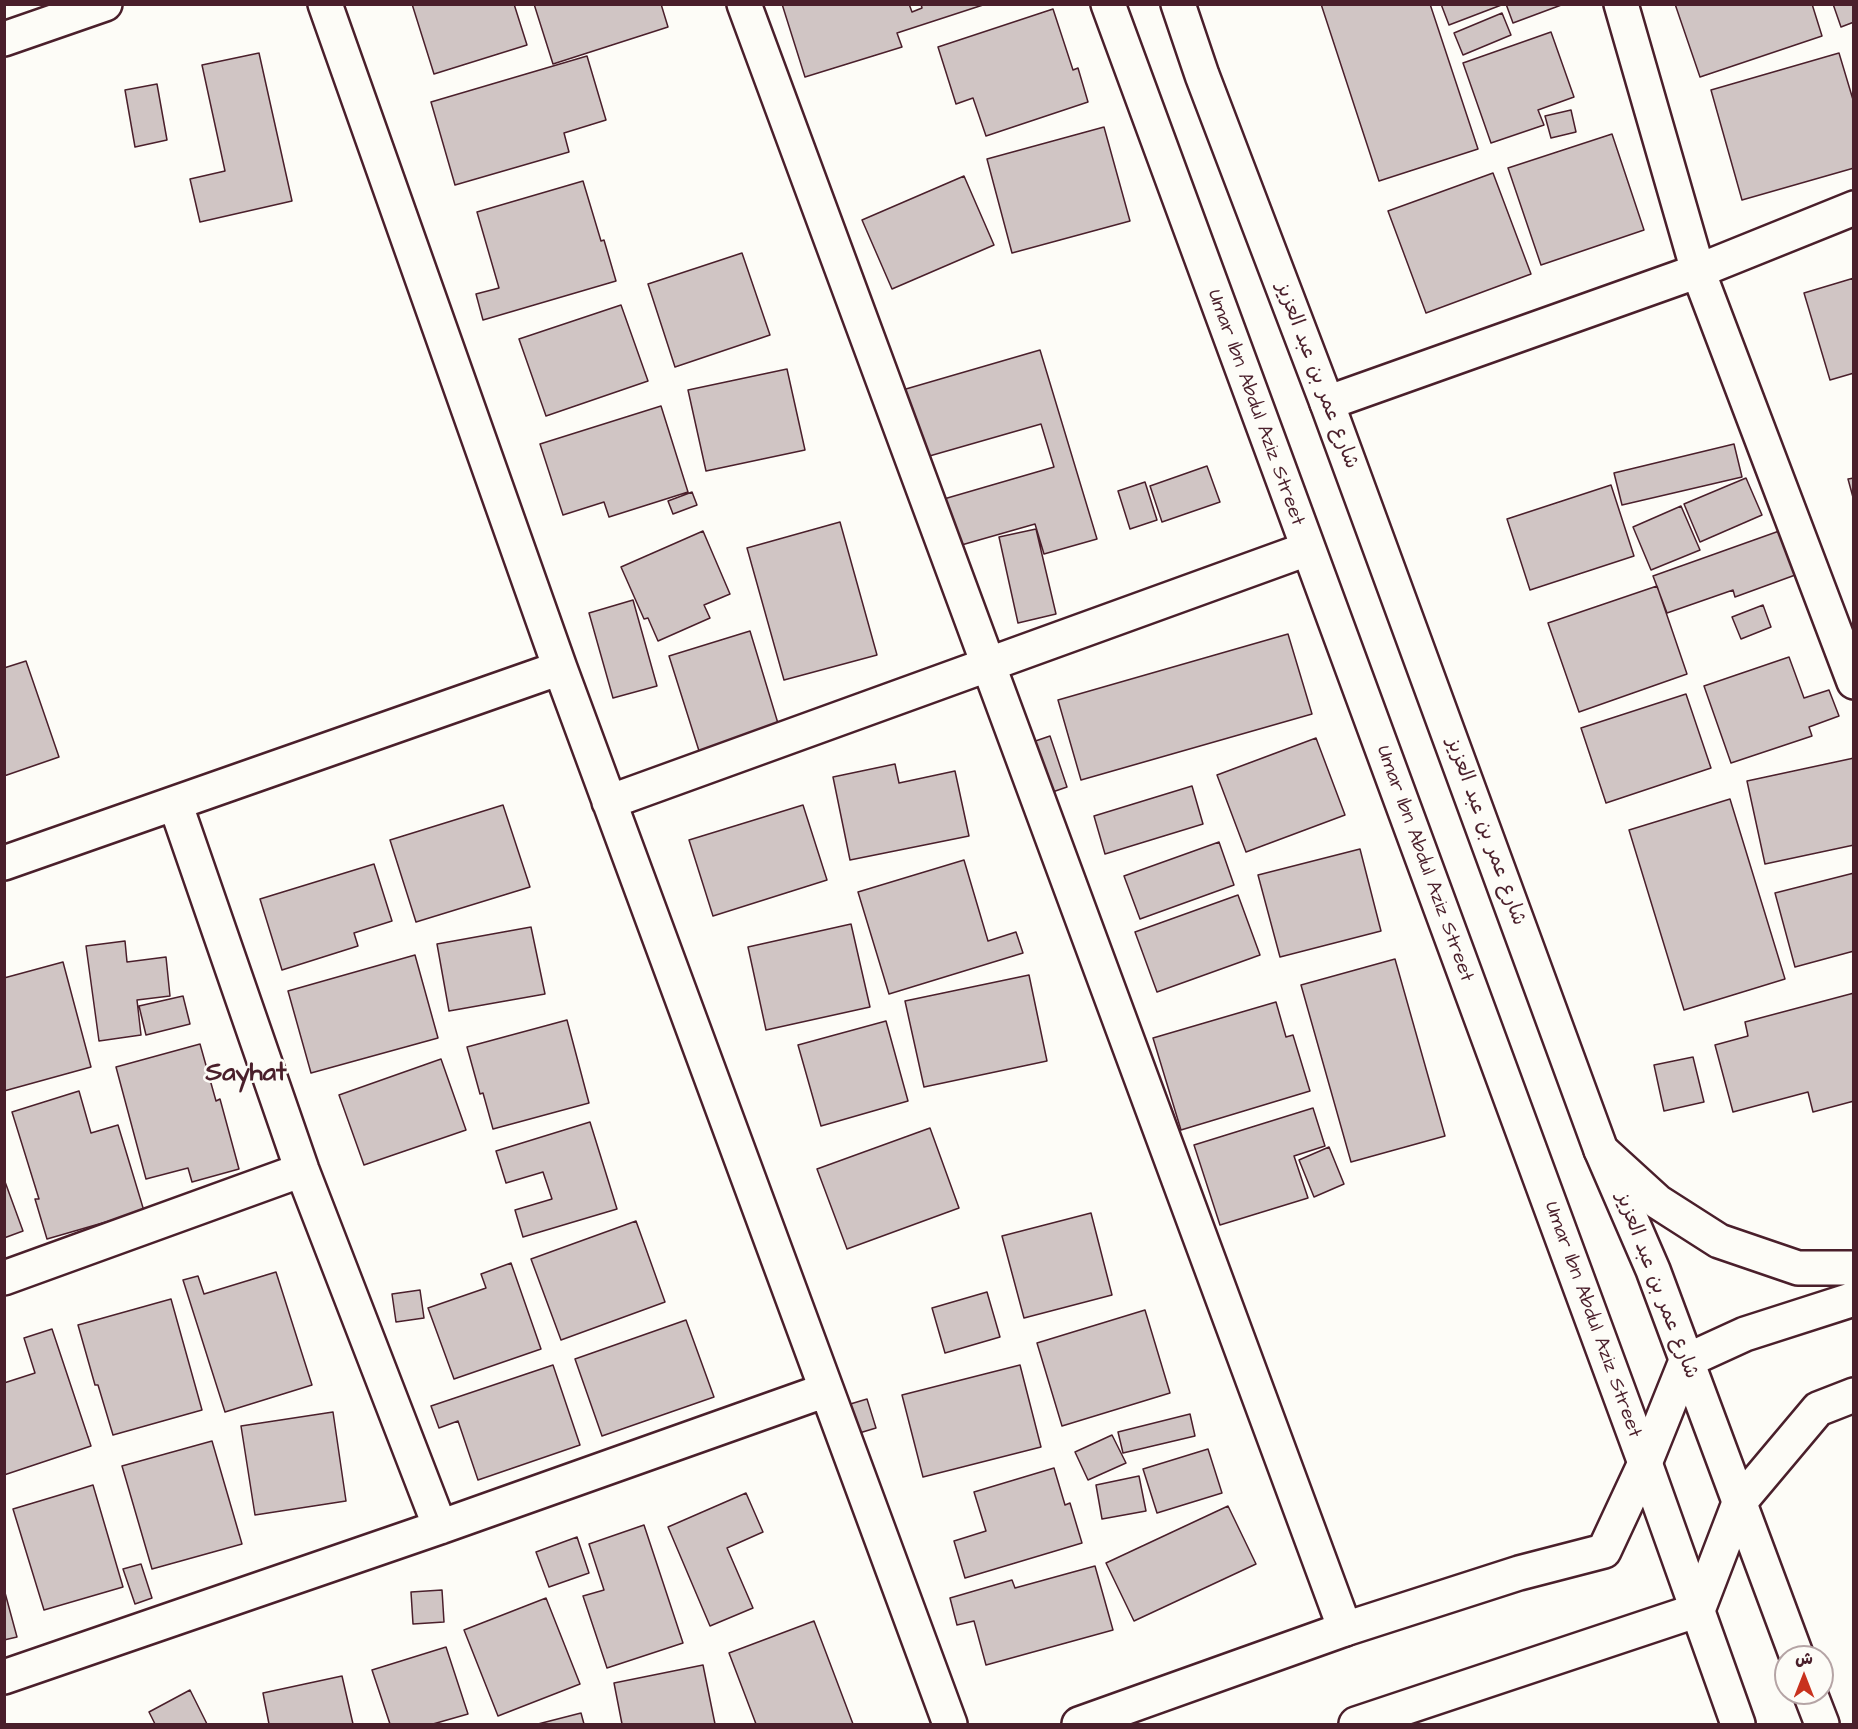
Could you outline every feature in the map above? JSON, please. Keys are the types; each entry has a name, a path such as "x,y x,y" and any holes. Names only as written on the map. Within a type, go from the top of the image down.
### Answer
{"street":[{"path":"4,39 105,4"},
{"path":"325,4 560,668 950,1725"},
{"path":"744,4 1344,1629"},
{"name":"Umar Ibn Abdul Aziz Street","path":"1108,4 1645,1463 1738,1725"},
{"name":"شارع عمر بن عبد العزيز","path":"1178,4 1202,75 1327,403 1601,1150 1653,1270 1792,1645"},
{"path":"1621,4 1698,271 1854,682"},
{"path":"1327,403 1698,271 1854,208"},
{"path":"609,802 1307,549"},
{"path":"4,863 560,668"},
{"path":"175,803 302,1170 440,1527"},
{"path":"1601,1150 1658,1202 1719,1241 1798,1268 1854,1268"},
{"path":"4,1278 302,1170"},
{"path":"1079,1725 1344,1629 1519,1573 1604,1551 1645,1463 1686,1361 1745,1334 1854,1299"},
{"path":"4,1677 440,1527 826,1390"},
{"path":"1370,1722 1698,1610 1739,1503 1818,1409 1854,1395"},
{"path":"1814,1705 1822,1725"}],"building":[{"path":"412,4 514,4 527,45 434,74"},
{"path":"534,4 661,4 668,27 553,64"},
{"path":"782,4 909,4 912,12 922,8 921,4 986,4 897,33 902,47 805,77"},
{"path":"1321,4 1430,4 1478,149 1379,181"},
{"path":"1441,4 1504,4 1449,25"},
{"path":"1506,4 1564,4 1513,23"},
{"path":"1675,4 1812,4 1822,36 1700,77"},
{"path":"1833,4 1854,4 1854,22 1841,27"},
{"path":"1053,9 1073,70 1078,68 1088,102 986,136 973,98 956,104 938,47"},
{"path":"1502,13 1511,35 1463,55 1454,33"},
{"path":"1551,32 1574,97 1538,110 1544,125 1491,143 1463,63"},
{"path":"259,53 292,201 200,222 190,179 225,171 202,65"},
{"path":"1839,53 1854,103 1854,168 1742,200 1711,90"},
{"path":"587,56 606,120 564,133 569,152 455,185 431,102"},
{"path":"157,84 167,140 135,147 125,90"},
{"path":"1571,110 1576,132 1551,138 1545,116"},
{"path":"1104,127 1130,221 1012,253 987,159"},
{"path":"1612,134 1644,230 1541,265 1508,168"},
{"path":"1493,173 1531,274 1426,313 1388,211"},
{"path":"964,176 994,245 892,289 862,220"},
{"path":"583,181 616,281 483,320 476,294 499,288 477,212"},
{"path":"742,253 770,335 675,367 648,284"},
{"path":"1854,278 1854,373 1830,380 1804,293"},
{"path":"621,305 648,381 546,416 519,339"},
{"path":"1040,350 1097,539 1044,554 1035,524 951,548 937,501 1054,467 1041,424 919,459 899,391"},
{"path":"787,369 805,450 706,471 688,390"},
{"path":"661,406 688,492 609,517 604,502 563,515 540,444"},
{"path":"1734,444 1742,477 1622,505 1614,473"},
{"path":"1207,466 1220,502 1162,522 1150,486"},
{"path":"1746,478 1762,515 1700,542 1684,504"},
{"path":"1854,478 1854,501 1848,479"},
{"path":"1145,482 1157,520 1130,529 1118,491"},
{"path":"1611,485 1634,556 1530,590 1507,519"},
{"path":"692,492 697,505 673,514 668,501"},
{"path":"1681,506 1700,550 1651,570 1633,527"},
{"path":"840,522 877,655 784,680 747,548"},
{"path":"1036,529 1056,614 1018,623 999,537"},
{"path":"1782,530 1798,574 1735,597 1733,590 1667,613 1653,576"},
{"path":"703,531 730,594 704,605 710,618 658,641 648,618 644,619 621,567"},
{"path":"1657,586 1687,674 1579,712 1548,623"},
{"path":"633,600 657,686 613,698 589,613"},
{"path":"1763,605 1771,627 1741,639 1732,617"},
{"path":"750,631 780,730 700,754 669,656"},
{"path":"1288,634 1312,714 1081,780 1058,700"},
{"path":"1789,657 1804,698 1829,690 1839,716 1809,727 1812,736 1731,763 1704,686"},
{"path":"26,661 59,757 4,776 4,668"},
{"path":"1686,694 1711,768 1606,803 1581,728"},
{"path":"1050,736 1067,787 1038,797 1021,746"},
{"path":"1316,738 1345,815 1246,852 1217,775"},
{"path":"1854,758 1854,845 1765,864 1747,781"},
{"path":"895,764 899,783 955,771 969,836 850,860 833,777"},
{"path":"1192,786 1203,824 1105,854 1094,816"},
{"path":"1730,799 1785,979 1684,1010 1629,830"},
{"path":"503,805 530,887 416,922 390,840"},
{"path":"803,805 827,880 713,916 689,840"},
{"path":"1219,842 1234,885 1140,919 1124,876"},
{"path":"1360,849 1381,931 1280,957 1258,875"},
{"path":"964,860 988,941 1016,932 1023,953 889,994 858,892"},
{"path":"374,864 392,921 354,933 358,946 282,970 260,899"},
{"path":"1854,873 1854,951 1795,967 1775,893"},
{"path":"1238,895 1260,955 1157,992 1135,932"},
{"path":"851,924 870,1007 766,1030 748,947"},
{"path":"531,927 545,994 449,1011 437,944"},
{"path":"125,941 127,962 166,957 170,996 137,1000 141,1035 99,1041 86,946"},
{"path":"415,955 438,1038 311,1073 288,991"},
{"path":"1395,959 1445,1136 1351,1162 1301,985"},
{"path":"63,962 91,1067 4,1091 4,978"},
{"path":"1029,975 1047,1061 924,1087 905,1001"},
{"path":"1854,993 1854,1101 1813,1112 1808,1092 1733,1112 1715,1045 1748,1036 1745,1022"},
{"path":"183,996 190,1024 146,1035 139,1006"},
{"path":"1276,1002 1286,1037 1293,1035 1310,1091 1181,1130 1153,1038"},
{"path":"567,1020 589,1103 493,1129 483,1093 480,1094 467,1047"},
{"path":"886,1021 908,1101 821,1126 798,1045"},
{"path":"200,1044 216,1101 220,1099 239,1169 192,1182 188,1168 146,1179 116,1067"},
{"path":"1693,1057 1704,1102 1664,1111 1654,1065"},
{"path":"441,1059 466,1130 364,1165 339,1095"},
{"path":"79,1091 91,1133 118,1125 144,1211 47,1239 35,1199 39,1199 12,1112"},
{"path":"1313,1108 1325,1146 1294,1156 1308,1198 1220,1225 1194,1145"},
{"path":"590,1122 617,1209 523,1237 515,1210 552,1199 543,1172 506,1183 496,1151"},
{"path":"930,1128 959,1208 847,1249 817,1169"},
{"path":"1329,1147 1344,1184 1314,1197 1299,1160"},
{"path":"4,1179 23,1231 4,1238"},
{"path":"1091,1213 1112,1295 1024,1318 1002,1236"},
{"path":"636,1221 665,1302 561,1340 531,1259"},
{"path":"511,1263 541,1349 454,1379 428,1308 486,1288 481,1274"},
{"path":"276,1272 312,1385 225,1412 183,1280 198,1276 204,1294"},
{"path":"420,1290 424,1318 396,1322 392,1294"},
{"path":"987,1292 1000,1337 945,1353 932,1308"},
{"path":"171,1299 202,1410 113,1435 98,1385 95,1385 78,1325"},
{"path":"1145,1310 1170,1393 1062,1426 1037,1343"},
{"path":"686,1320 714,1397 602,1436 575,1359"},
{"path":"52,1329 91,1446 4,1475 4,1383 35,1373 24,1338"},
{"path":"553,1365 580,1445 478,1480 458,1421 439,1428 431,1406"},
{"path":"1020,1365 1041,1447 923,1477 902,1395"},
{"path":"867,1399 876,1428 856,1434 847,1405"},
{"path":"333,1412 346,1501 255,1515 241,1426"},
{"path":"1190,1414 1195,1436 1123,1453 1118,1432"},
{"path":"1112,1435 1126,1463 1088,1480 1075,1452"},
{"path":"212,1441 242,1544 152,1569 122,1466"},
{"path":"1208,1449 1222,1493 1157,1513 1143,1469"},
{"path":"1054,1468 1065,1505 1070,1503 1082,1543 965,1578 954,1541 986,1531 974,1492"},
{"path":"1139,1476 1146,1511 1102,1519 1096,1485"},
{"path":"93,1485 123,1587 44,1610 13,1509"},
{"path":"746,1493 763,1532 727,1548 753,1608 710,1626 668,1527"},
{"path":"1228,1506 1256,1564 1134,1621 1106,1563"},
{"path":"644,1525 683,1643 607,1668 583,1596 604,1590 589,1544"},
{"path":"577,1537 589,1573 549,1587 536,1552"},
{"path":"141,1564 152,1598 135,1604 123,1569"},
{"path":"1095,1566 1113,1630 986,1665 974,1621 957,1625 950,1598 1012,1580 1015,1588"},
{"path":"4,1589 17,1637 4,1640"},
{"path":"442,1590 444,1622 413,1624 411,1592"},
{"path":"546,1598 580,1684 498,1716 464,1630"},
{"path":"814,1621 853,1724 756,1724 729,1653"},
{"path":"446,1647 468,1714 433,1724 390,1724 372,1670"},
{"path":"703,1665 715,1724 622,1724 614,1683"},
{"path":"342,1676 353,1724 269,1724 263,1693"},
{"path":"190,1690 207,1724 155,1724 149,1712"},
{"path":"581,1713 584,1724 538,1724"}],"district":[{"name":"Sayhat","path":"246,1075"}]}
